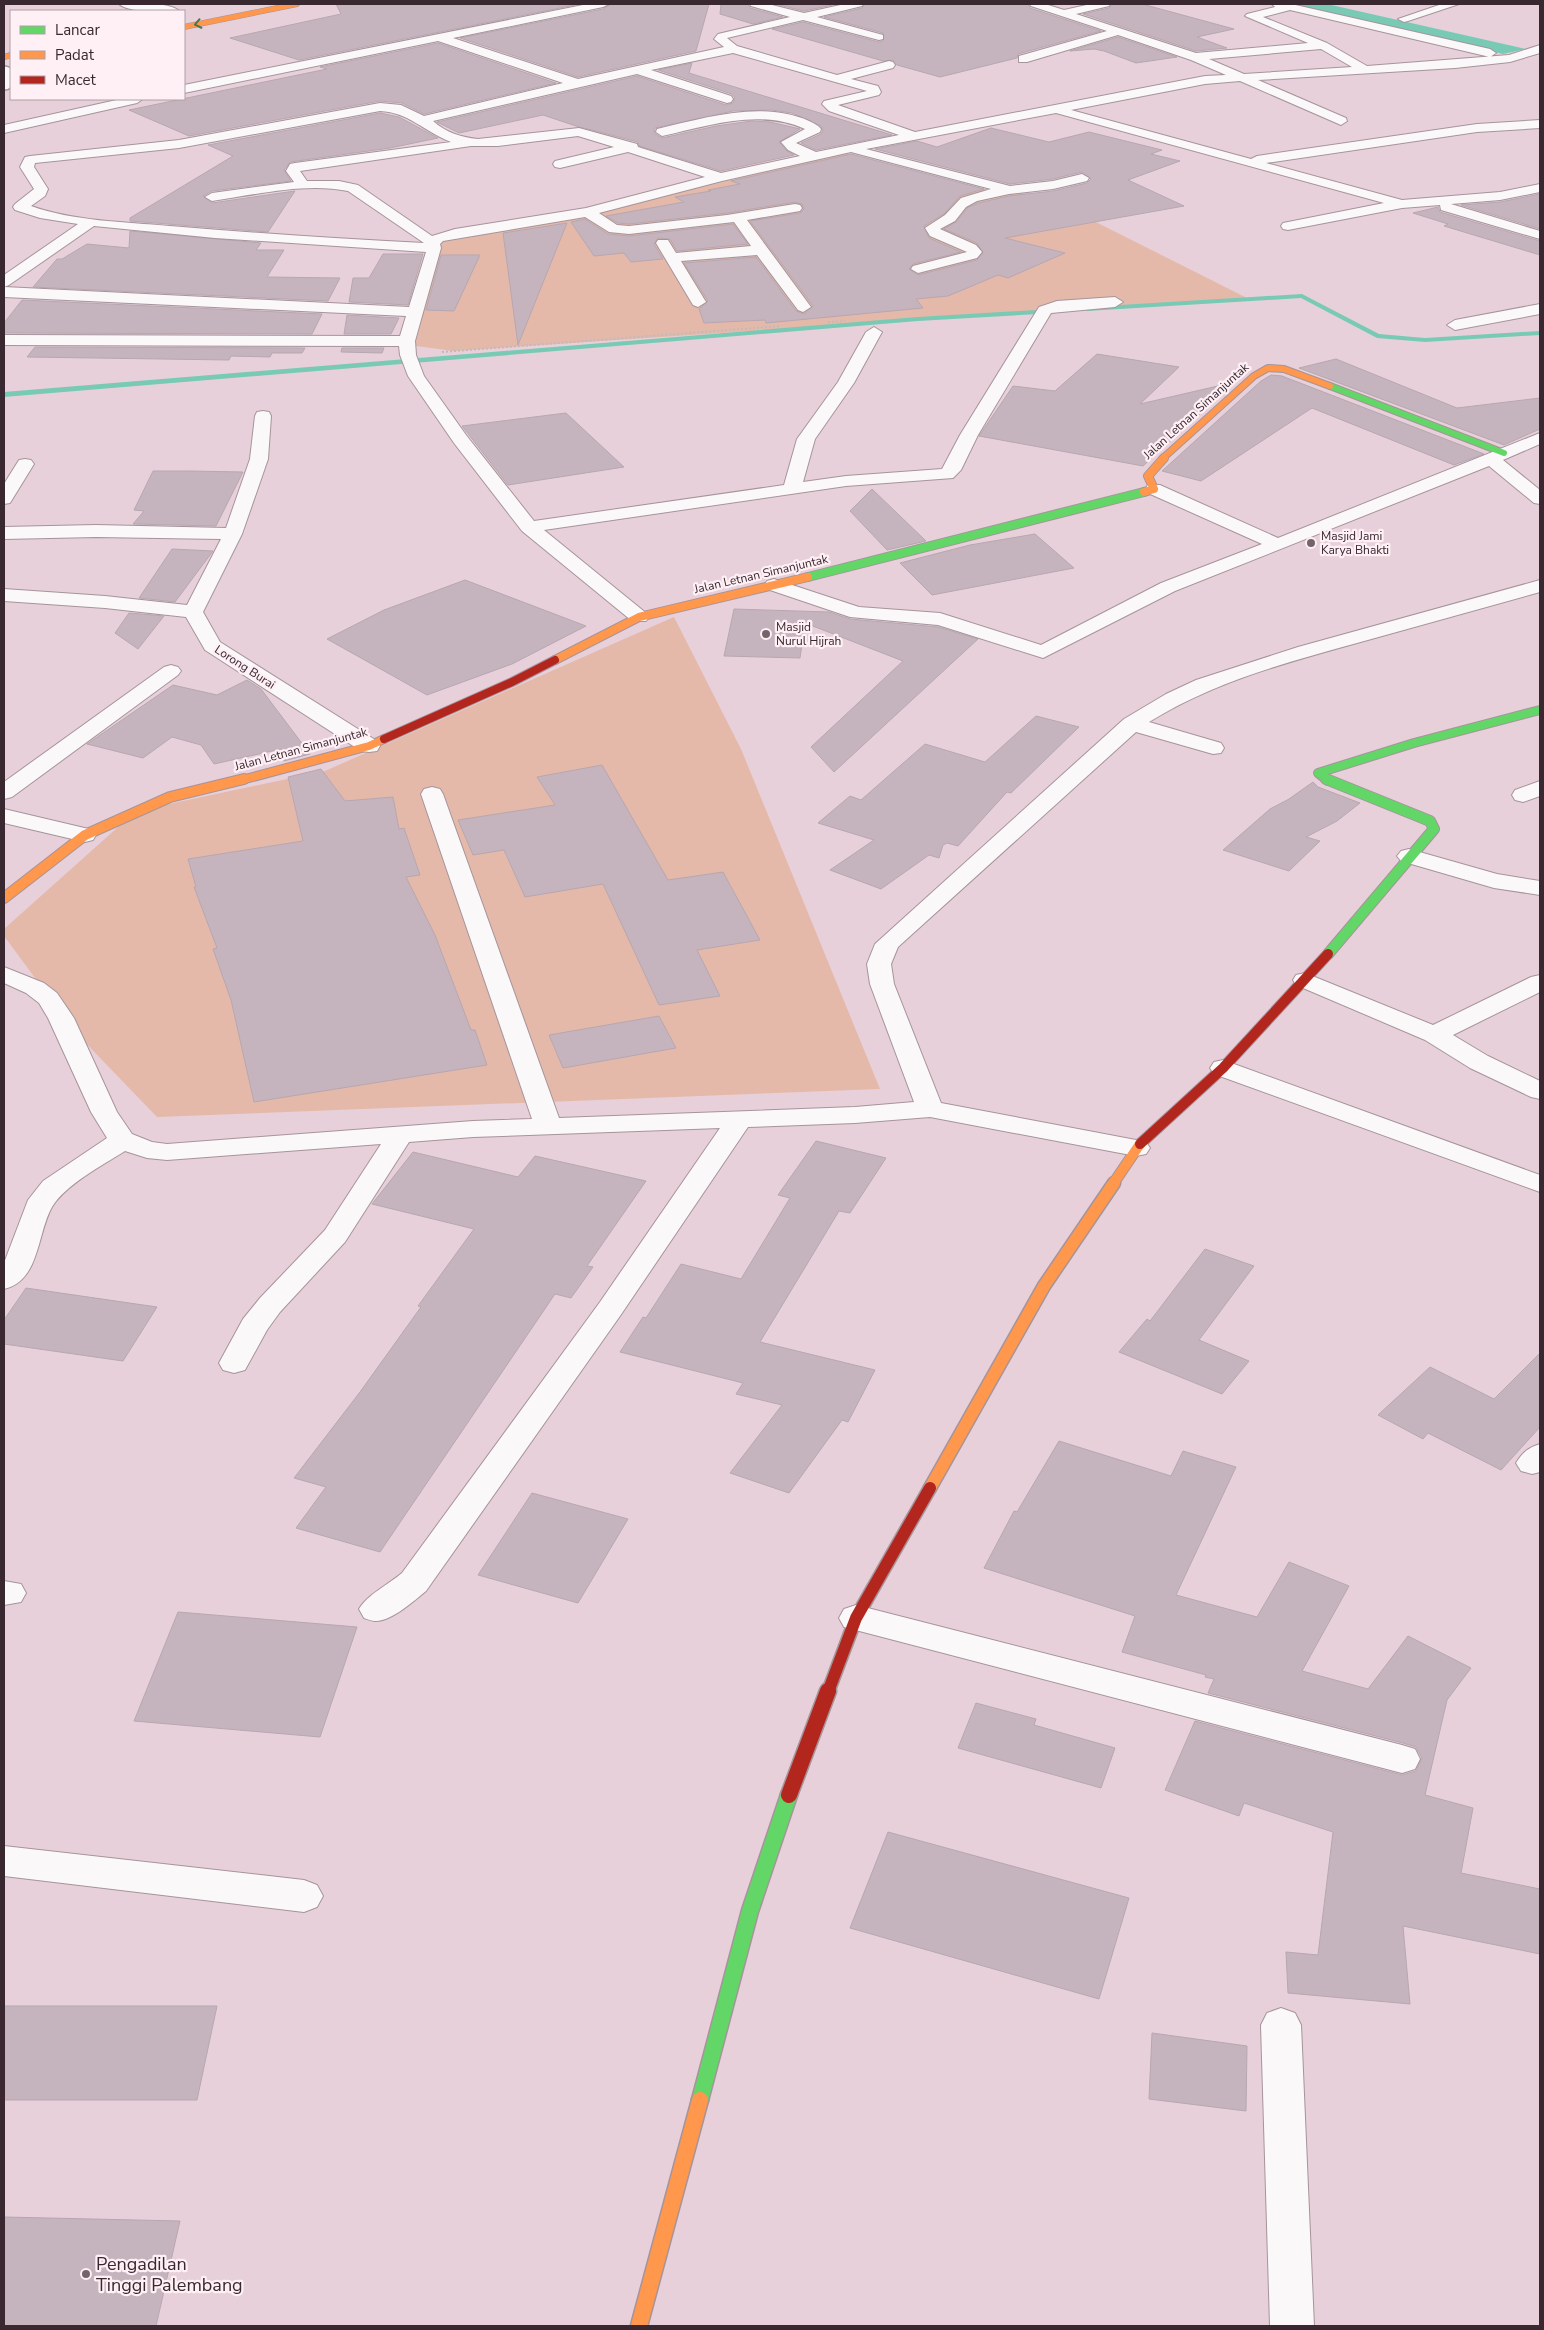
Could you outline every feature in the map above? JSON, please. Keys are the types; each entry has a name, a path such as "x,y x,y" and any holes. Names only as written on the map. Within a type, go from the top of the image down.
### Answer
{"main road":[{"path":"189,15 252,4"},
{"path":"185,27 297,4"},
{"name":"Jalan Letnan Simanjuntak","path":"4,898 84,835 170,797 295,767 369,746 512,682 638,617 933,547 1154,489 1148,476 1154,467 1254,376 1268,368 1284,369 1497,456"},
{"path":"639,2326 750,1911 803,1753 856,1618 1044,1286 1136,1148 1223,1068 1305,980 1434,829 1430,821 1327,780 1318,773 1405,745 1540,710"}],"street":[{"path":"125,4 166,10"},
{"path":"185,89 603,4"},
{"path":"755,4 805,16 836,27 879,36"},
{"path":"858,4 722,36 720,39 733,49 870,88 875,92 829,102 829,106 916,136"},
{"path":"1034,4 1195,56 1341,121"},
{"path":"1063,13 1105,4"},
{"path":"1277,4 1516,53 1540,63"},
{"path":"1433,25 1400,18 1449,4"},
{"path":"1290,7 1251,16 1323,45 1364,69"},
{"path":"1023,59 1121,31"},
{"path":"440,38 577,83"},
{"path":"1195,56 1323,45"},
{"path":"422,120 577,83 733,49"},
{"path":"638,617 529,527 460,439 416,376 409,352 414,312 433,245 438,238 455,233 587,212 720,177 815,156 1205,80 1242,76 1455,64 1536,50"},
{"path":"835,79 889,65"},
{"path":"637,70 727,99"},
{"path":"6,132 133,100"},
{"path":"433,245 251,237 90,222 21,210 20,207 36,196 41,189 27,167 26,156 178,144 380,107 397,108 422,120 443,135 466,144"},
{"path":"1055,109 1402,204"},
{"path":"662,132 745,116 772,115 815,129 788,142 790,146 815,156"},
{"path":"1246,162 1476,128 1540,124"},
{"path":"304,185 293,171 300,165 400,154 466,144 497,143 566,132 579,132 632,147 720,177"},
{"path":"560,164 632,147"},
{"path":"848,149 1010,190"},
{"path":"918,269 975,252 971,248 935,233 932,228 950,218 952,211 965,200 1010,190 1053,185 1082,178"},
{"path":"212,197 304,185 339,185 353,188 433,245"},
{"path":"1288,226 1402,204 1510,195 1540,188"},
{"path":"1433,202 1540,235"},
{"path":"587,212 620,230 656,228 795,208"},
{"path":"737,217 803,307"},
{"path":"4,282 90,222"},
{"path":"1519,229 1540,224"},
{"path":"656,228 671,258 698,302"},
{"path":"671,258 761,250"},
{"path":"4,292 414,312"},
{"path":"529,527 792,488 876,478 947,474 952,470 969,435 1044,312 1057,306 1115,302"},
{"path":"1455,325 1540,309"},
{"path":"792,488 806,439 846,383 874,332"},
{"path":"4,340 409,352"},
{"path":"4,595 105,602 193,612 233,534 259,459 263,416"},
{"path":"774,585 857,613 940,619 1043,652 1168,587 1430,485 1540,438"},
{"path":"1497,456 1540,499"},
{"path":"4,499 25,464"},
{"path":"1154,489 1277,544"},
{"path":"4,533 96,531 233,534"},
{"path":"930,1109 882,984 879,964 887,944 1132,724 1173,698 1203,684 1305,651 1540,586"},
{"name":"Lorong Burai","path":"193,612 212,646 369,746"},
{"path":"4,792 171,672"},
{"path":"1132,724 1213,748"},
{"path":"432,794 538,1091 548,1126"},
{"path":"4,816 84,835"},
{"path":"1409,856 1494,882 1540,888"},
{"path":"4,974 35,988 48,998 61,1018 95,1094 122,1140 147,1150 167,1152 401,1134 548,1126 855,1115 930,1109 1136,1148"},
{"path":"1305,980 1434,1035 1479,1062 1540,1091"},
{"path":"1434,1035 1540,982"},
{"path":"1223,1068 1540,1184"},
{"path":"376,1609 396,1597 414,1582 610,1309 739,1120"},
{"path":"234,1363 254,1326 270,1305 335,1236 401,1134"},
{"path":"4,1280 17,1266 38,1206 53,1187 122,1140"},
{"path":"856,1618 1402,1760"},
{"path":"4,1861 304,1896"},
{"path":"1281,2025 1292,2326"}],"path":[{"path":"828,322 847,321"},
{"path":"409,352 447,353 788,326"}],"shaded area":[{"path":"1285,4 1327,4 1526,49 1503,54"},
{"path":"843,153 996,192 1040,194 1247,298 453,351 409,345 443,237 584,215"},
{"path":"674,617 741,749 880,1089 157,1117 75,1032 4,936 4,929 136,811 325,771"}],"building":[{"path":"336,4 580,4 299,60 230,38 341,14"},
{"path":"611,4 709,4 696,51 578,77 460,38 603,9"},
{"path":"721,4 748,4 750,8 783,17 753,24 720,14"},
{"path":"775,4 837,4 804,11"},
{"path":"865,4 1028,4 1030,8 1101,31 1018,54 1017,58 940,77 897,65 893,60 883,61 772,29 803,22 879,42 883,41 883,33 824,17 862,8"},
{"path":"1112,4 1142,4 1234,29 1197,37 1227,48 1196,51 1083,14 1109,8"},
{"path":"1118,37 1177,57 1136,63 1094,49 1070,51"},
{"path":"438,43 556,83 424,114 402,103 380,101 189,136 129,110 185,100 185,98 327,69 320,67"},
{"path":"692,63 689,73 892,135 816,150 801,143 821,134 823,130 821,126 792,113 772,110 733,111 655,128 654,133 662,138 716,126 752,121 770,122 800,129 779,142 787,151 794,155 721,171 639,146 638,142 576,126 543,115 459,133 437,122 637,76 726,105 733,103 735,98 732,94 658,70"},
{"path":"380,113 399,117 438,138 390,148 290,162 284,170 291,181 212,191 203,196 212,203 295,191 268,232 130,221 130,218 233,156 208,145"},
{"path":"991,128 1049,142 1089,132 1162,150 1151,154 1180,161 1128,180 1184,206 1005,238 1065,253 1008,278 998,275 948,296 916,299 923,308 766,323 765,320 704,323 699,309 708,301 684,263 756,257 796,311 804,314 813,306 750,221 800,213 804,209 802,204 795,202 727,213 629,224 618,223 606,216 684,202 675,197 740,184 731,181 851,154 984,189 960,196 944,214 924,226 929,238 961,252 913,264 909,269 918,275 977,260 983,253 977,243 944,229 956,222 967,208 978,203 1009,196 1053,191 1087,183 1091,179 1082,172 1053,179 1010,184 875,149 917,141 937,147"},
{"path":"1540,194 1540,229 1461,205 1500,202"},
{"path":"1438,207 1440,212 1540,241 1540,255 1444,226 1448,224 1413,213"},
{"path":"585,219 608,234 629,236 733,224 748,244 677,251 670,239 658,238 654,244 663,259 631,262 624,253 594,256 571,222"},
{"path":"567,223 518,345 503,233"},
{"path":"130,231 261,243 256,250 284,250 267,277 340,278 328,301 33,287 57,259 62,259 87,244 129,248"},
{"path":"383,254 423,254 408,305 349,302 353,278 369,278"},
{"path":"441,255 480,255 454,311 426,310"},
{"path":"22,300 322,314 312,334 4,333 4,323"},
{"path":"347,315 399,318 391,334 344,334"},
{"path":"35,347 305,348 302,353 272,353 270,357 231,356 229,360 27,357"},
{"path":"342,348 384,348 382,353 341,352"},
{"path":"1097,354 1179,367 1140,404 1235,382 1143,466 979,436 1013,386 1055,391"},
{"path":"1336,359 1457,408 1540,398 1540,429 1504,445 1299,368"},
{"path":"1271,375 1282,376 1484,454 1454,465 1312,408 1201,481 1162,471 1261,381"},
{"path":"566,413 624,467 508,485 462,426"},
{"path":"153,471 243,472 216,526 133,524 144,511 134,510"},
{"path":"872,489 926,541 887,550 850,511"},
{"path":"1035,534 1074,568 932,595 900,563 970,545"},
{"path":"172,549 213,551 175,602 139,598"},
{"path":"465,580 586,626 512,664 427,695 327,639 384,610"},
{"path":"734,609 829,612 850,619 938,627 978,639 834,772 811,747 903,661 805,623 800,658 724,656"},
{"path":"129,613 164,616 138,649 115,633"},
{"path":"247,680 261,689 310,754 284,761 281,749 214,764 201,745 172,737 143,758 87,744 173,685 217,695"},
{"path":"1036,716 1079,727 1011,793 1007,792 958,846 947,843 943,845 939,858 929,855 881,889 830,870 874,840 818,823 850,796 861,800 925,744 985,762"},
{"path":"602,765 668,880 723,872 760,940 697,950 720,996 659,1005 603,884 525,897 504,850 473,855 458,820 555,805 537,777"},
{"path":"321,769 345,801 393,797 399,829 404,828 420,875 406,877 435,935 471,1030 475,1030 487,1065 254,1102 231,1000 213,949 217,948 194,887 196,887 188,859 303,841 288,777"},
{"path":"1313,782 1318,787 1360,803 1337,821 1306,837 1320,841 1289,871 1223,850 1270,809 1289,799"},
{"path":"659,1016 676,1048 563,1068 549,1035"},
{"path":"816,1141 886,1158 850,1213 839,1211 760,1342 875,1370 848,1422 842,1420 789,1493 730,1473 782,1405 736,1394 743,1383 620,1352 643,1317 646,1318 681,1264 741,1279 790,1198 778,1195"},
{"path":"413,1152 518,1177 535,1156 646,1181 587,1266 593,1267 571,1298 555,1294 380,1552 296,1528 326,1487 294,1478 360,1392 421,1307 418,1306 474,1229 372,1204"},
{"path":"1205,1249 1254,1266 1199,1340 1249,1361 1222,1394 1119,1352 1147,1319 1150,1321"},
{"path":"26,1288 157,1307 123,1361 4,1344 4,1320"},
{"path":"1540,1353 1540,1427 1501,1470 1428,1433 1423,1439 1378,1415 1430,1367 1494,1399"},
{"path":"1059,1441 1171,1476 1183,1451 1236,1467 1176,1595 1257,1617 1289,1562 1349,1586 1302,1671 1368,1689 1408,1636 1471,1668 1447,1700 1425,1795 1473,1808 1461,1873 1540,1889 1540,1954 1403,1926 1410,2004 1288,1993 1286,1952 1318,1955 1333,1832 1244,1803 1239,1816 1165,1790 1195,1721 1402,1775 1416,1771 1422,1758 1416,1747 1403,1743 1208,1693 1214,1679 1205,1677 1206,1675 1122,1652 1135,1616 984,1568 1014,1511 1017,1512"},
{"path":"532,1493 628,1519 578,1603 478,1575"},
{"path":"178,1612 357,1627 320,1737 134,1721"},
{"path":"976,1703 1036,1719 1034,1725 1115,1748 1101,1788 958,1748"},
{"path":"888,1832 1129,1898 1099,1999 850,1928"},
{"path":"4,2006 217,2006 197,2100 4,2100"},
{"path":"1152,2033 1247,2046 1246,2111 1149,2099"},
{"name":"Pengadilan Tinggi Palembang","path":"4,2217 180,2221 156,2326 4,2326"}],"waterway":[{"path":"1087,309 1302,296 1377,336 1425,340 1540,333"},
{"path":"4,395 918,319 1053,311"}],"traffic: fast":[{"path":"1330,386 1504,453"},
{"path":"808,577 933,547 1144,492"},
{"path":"1328,954 1434,829 1430,821 1327,780 1318,773 1414,743 1540,710"},
{"path":"700,2100 750,1911 789,1795"}],"traffic: slow":[{"path":"185,27 297,4"},
{"path":"4,57 10,55"},
{"path":"1144,492 1154,489 1148,476 1154,467 1254,376 1268,368 1284,369 1330,386"},
{"path":"555,660 639,617 808,577"},
{"path":"4,898 85,835 130,813 170,797 295,767 369,746 384,739"},
{"path":"930,1488 1044,1286 1140,1144"},
{"path":"639,2326 700,2100"}],"traffic: jam":[{"path":"384,739 512,682 555,660"},
{"path":"1140,1144 1223,1068 1328,954"},
{"path":"789,1795 856,1618 930,1488"}],"place":[{"name":"Masjid Jami Karya Bhakti","path":"1311,543"},
{"name":"Masjid Nurul Hijrah","path":"766,634"},
{"name":"Pengadilan Tinggi Palembang","path":"86,2274"}]}
